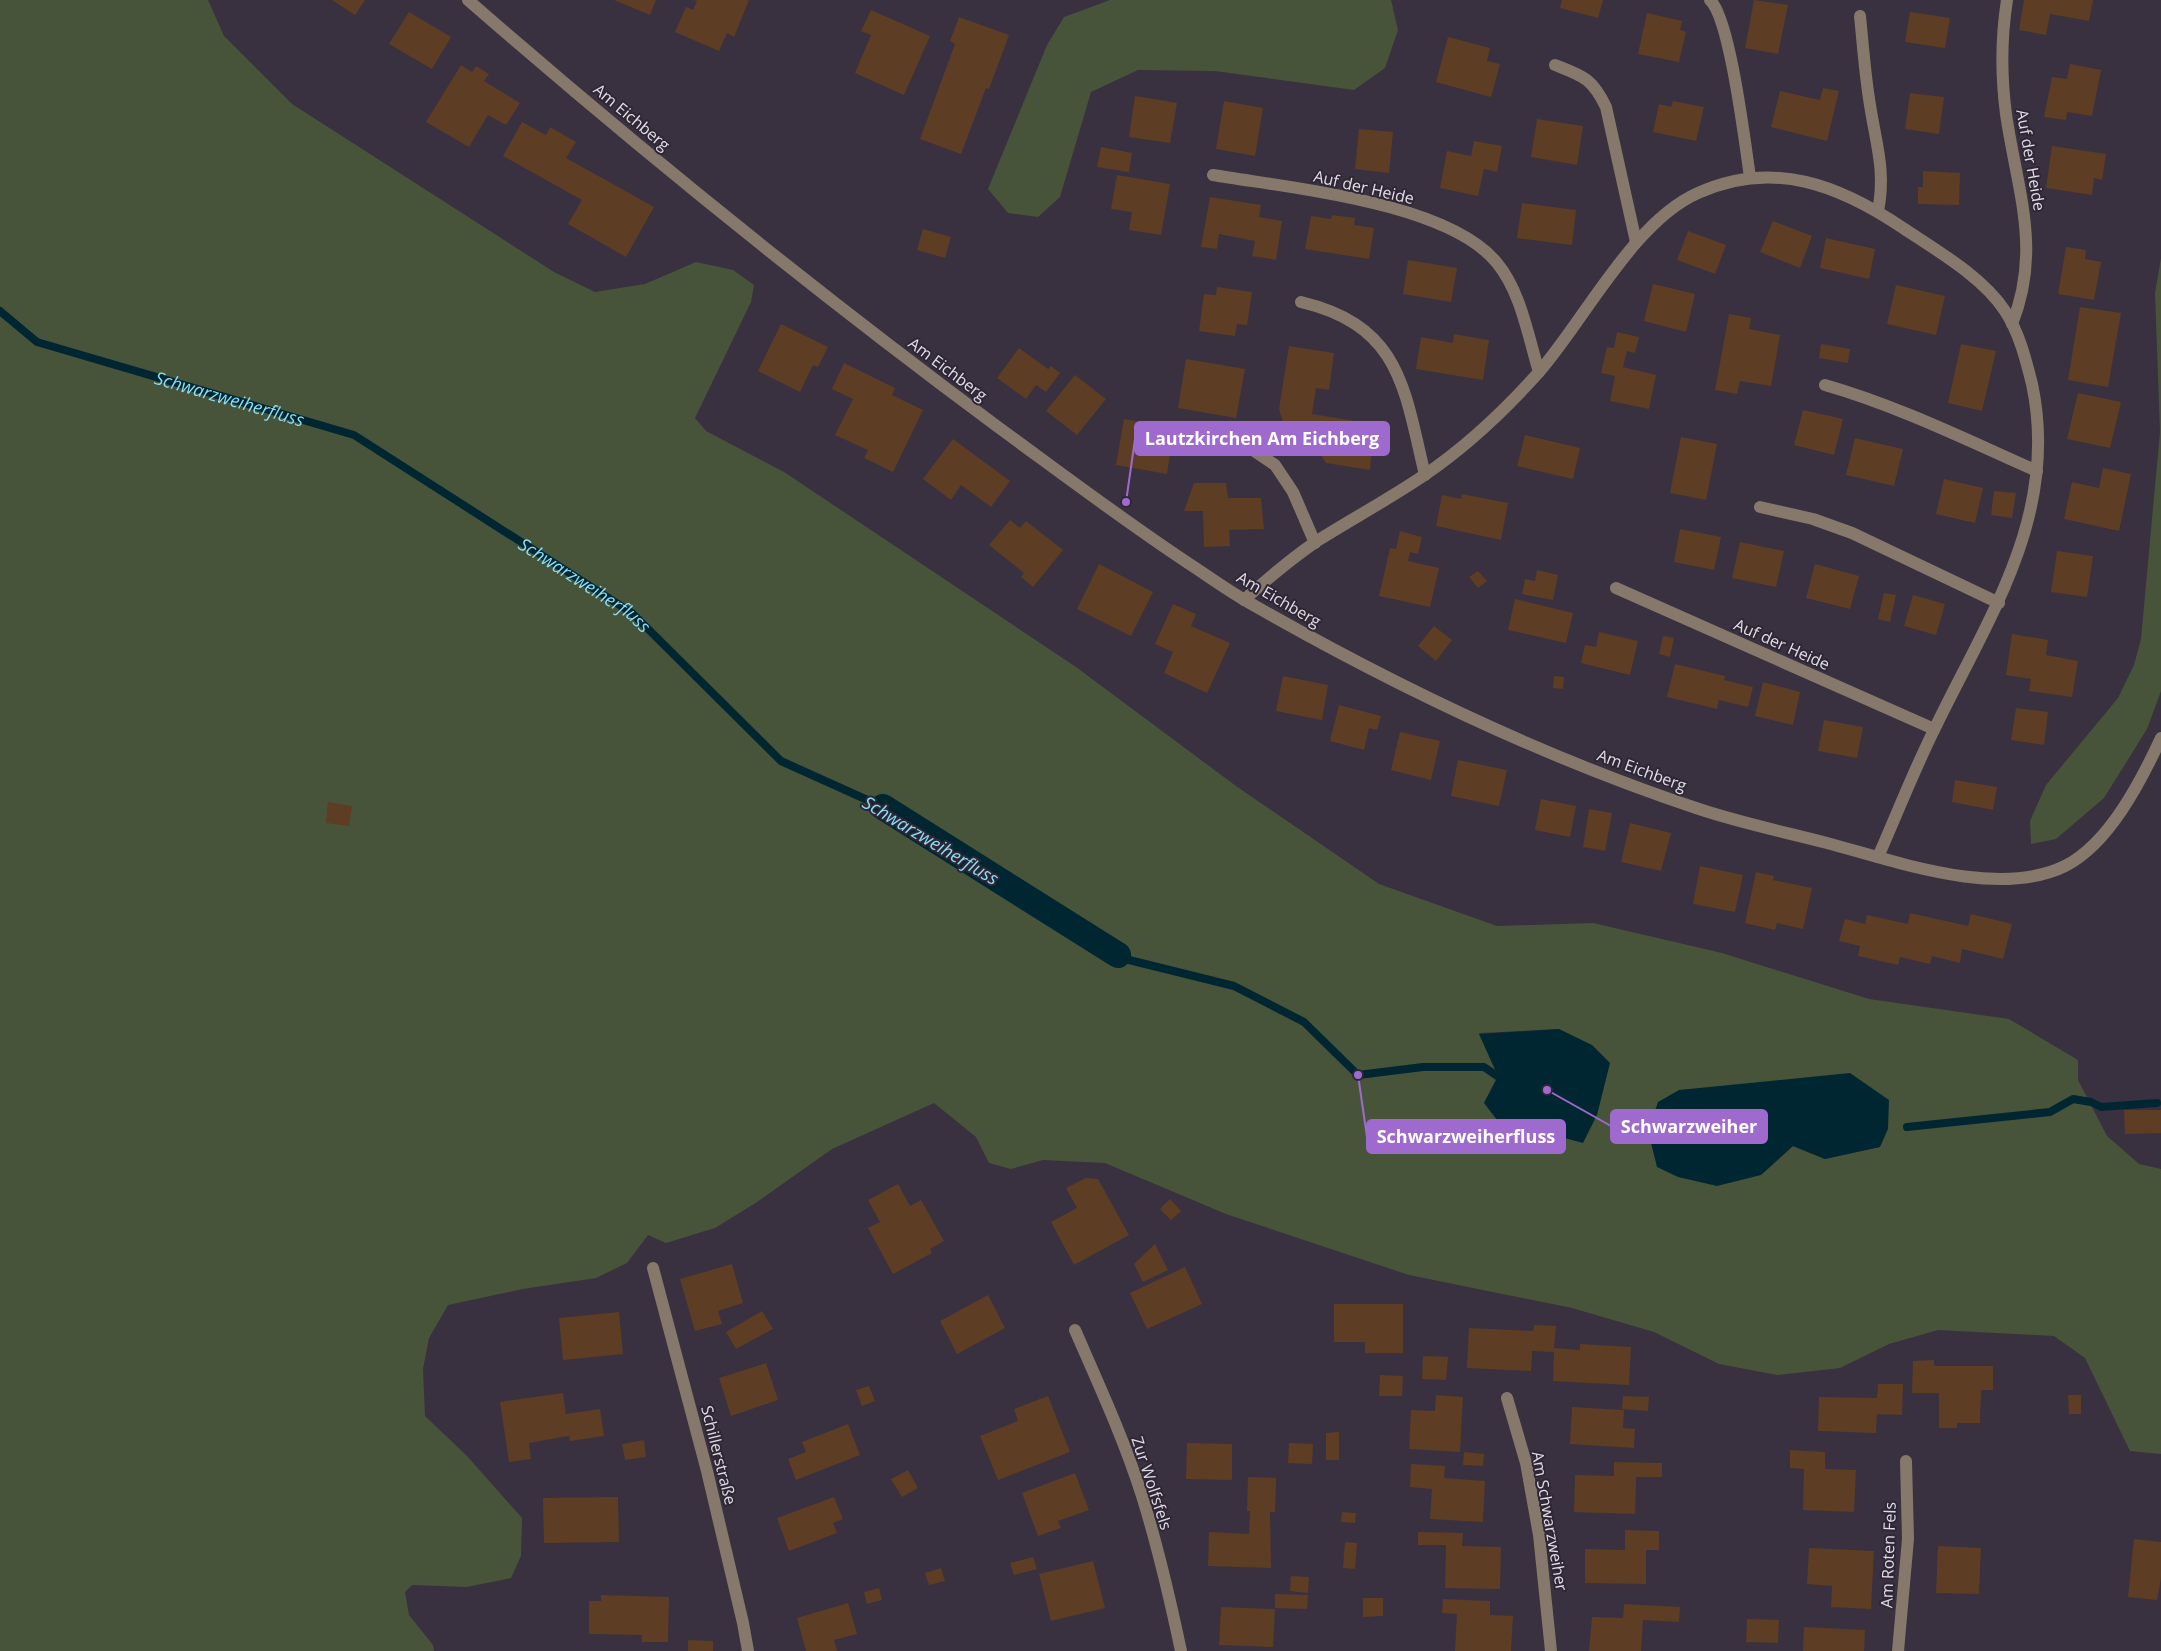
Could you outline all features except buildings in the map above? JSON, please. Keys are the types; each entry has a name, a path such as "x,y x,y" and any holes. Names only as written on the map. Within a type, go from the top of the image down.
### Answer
{"street":[{"name":"Am Eichberg","path":"468,0 681,179 911,362 1125,520 1244,600 1417,692 1540,750 1702,810 1878,857 1971,878 2005,879 2038,875 2067,865 2092,846 2116,817 2139,782 2161,738"},
{"path":"1710,0 1715,4 1726,29 1750,177"},
{"name":"Auf der Heide","path":"2007,0 2002,29 2002,75 2006,114 2024,210 2027,258 2022,298 2012,324"},
{"path":"1860,16 1865,71 1881,165 1883,189 1878,211"},
{"path":"1555,65 1578,73 1596,86 1606,106 1636,242"},
{"name":"Auf der Heide","path":"1213,175 1394,207 1446,226 1474,240 1497,263 1514,293 1539,372"},
{"path":"1244,600 1268,578 1315,543 1425,475 1476,436 1539,372 1636,242 1665,215 1693,195 1718,184 1750,177 1789,178 1830,189 1878,211 1933,248 1988,290 2005,311 2012,324 2027,364 2035,397 2039,433 2037,471 2021,549 1999,603 1934,729 1878,857"},
{"path":"1301,302 1322,307 1348,319 1372,336 1392,361 1407,400 1425,475"},
{"path":"1824,385 1861,395 1937,426 2037,471"},
{"path":"1250,448 1275,465 1293,492 1315,543"},
{"path":"1760,507 1813,519 1852,534 1999,603"},
{"name":"Auf der Heide","path":"1616,588 1934,729"},
{"name":"Schillerstraße","path":"653,1268 709,1480 748,1651"},
{"name":"Zur Wolfsfels","path":"1075,1330 1113,1417 1142,1495 1181,1651"},
{"name":"Am Schwarzweiher","path":"1507,1398 1526,1463 1539,1535 1551,1651"},
{"name":"Am Roten Fels","path":"1898,1651 1908,1540 1906,1461"}],"green space":[{"path":"0,0 208,0 224,36 292,104 554,272 595,292 645,284 696,262 733,270 754,285 751,302 695,418 706,431 784,472 1076,667 1236,786 1379,884 1497,926 1593,923 1722,953 1869,999 2009,1019 2078,1060 2078,1080 2107,1136 2139,1164 2161,1169 2161,1454 2130,1451 2085,1358 2054,1336 1938,1330 1889,1344 1840,1368 1777,1375 1719,1364 1654,1332 1572,1308 1409,1275 1226,1214 1105,1163 1043,1160 1011,1169 989,1163 976,1137 934,1103 832,1149 757,1202 715,1228 666,1243 648,1235 627,1263 596,1278 523,1289 448,1305 429,1338 423,1369 425,1416 467,1456 522,1518 521,1556 511,1578 467,1587 412,1585 405,1592 409,1615 433,1645 434,1651 0,1651","holes":["1559,1029 1484,1103 1498,1077 1479,1033","1850,1073 1879,1147 1825,1159 1793,1146 1761,1175"]},
{"path":"1110,0 1391,0 1398,30 1385,68 1354,90 1215,71 1138,70 1091,92 1060,197 1038,217 1008,213 988,189 1047,45 1064,17"},
{"path":"2161,258 2161,691 2147,729 2104,798 2056,839 2031,844 2030,821 2046,785 2118,698 2134,665 2141,639 2160,432 2155,293"}],"water":[{"path":"1559,1029 1592,1045 1610,1063 1597,1115 1583,1143 1497,1120 1484,1103 1498,1076 1479,1034"},
{"path":"1850,1073 1889,1100 1888,1129 1880,1147 1825,1159 1793,1146 1761,1175 1717,1186 1678,1177 1657,1167 1648,1131 1658,1102 1679,1090"}],"waterway":[{"name":"Schwarzweiherfluss","path":"0,311 37,342 354,435 632,613 781,761 883,807"},
{"name":"Schwarzweiherfluss","path":"883,807 1118,955"},
{"name":"Schwarzweiherfluss","path":"1121,958 1234,986 1304,1022 1358,1075 1423,1067 1484,1067 1506,1082"},
{"name":"Schwarzweiherfluss","path":"1907,1127 2050,1112 2073,1099 2091,1102 2101,1107 2157,1103"}],"place":[{"name":"Lautzkirchen Am Eichberg","path":"1126,502"},
{"name":"Schwarzweiherfluss","path":"1358,1075"},
{"name":"Schwarzweiher","path":"1547,1090"}]}
